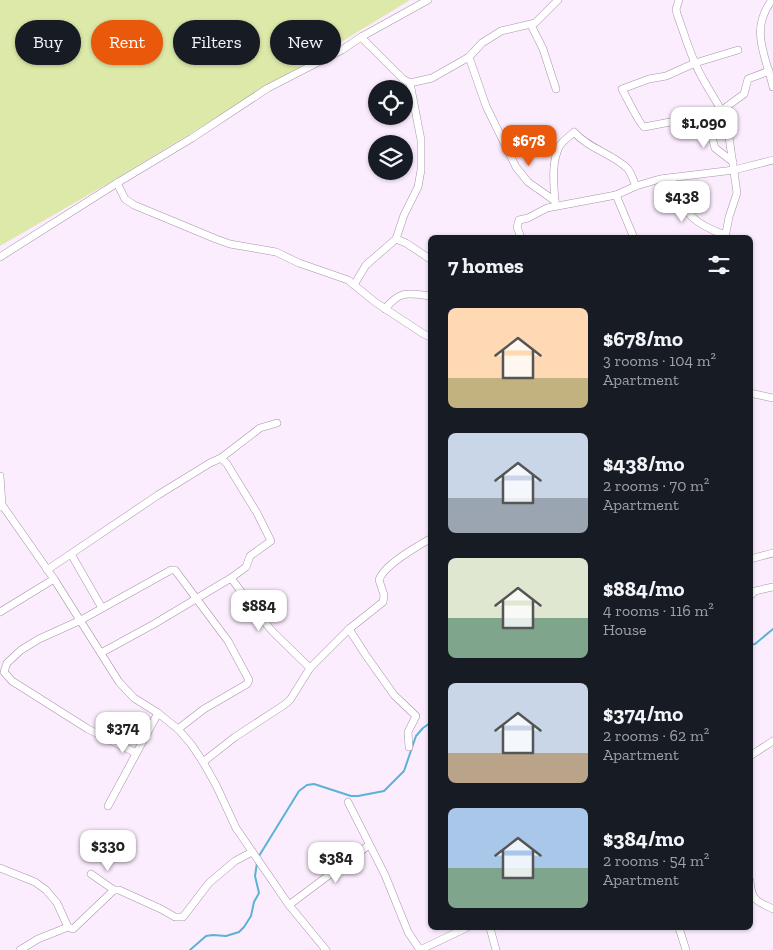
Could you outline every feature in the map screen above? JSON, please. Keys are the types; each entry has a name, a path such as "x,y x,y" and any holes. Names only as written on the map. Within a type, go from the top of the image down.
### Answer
{"street":[{"path":"0,257 192,138 268,88 342,50 361,37 428,0"},
{"path":"413,82 432,78 468,58 482,43 501,31 537,22 558,0"},
{"path":"679,0 676,9 677,14 695,63 727,123 738,193 725,235"},
{"path":"772,0 759,27 773,88"},
{"path":"531,25 543,49 556,89"},
{"path":"361,37 405,80"},
{"path":"738,50 695,63 666,76 649,78 622,89 643,127 706,117 722,111 744,94 748,79 770,71"},
{"path":"468,58 486,106 516,167 528,182 555,203"},
{"path":"354,285 366,265 396,239 404,215 418,187 421,170 421,140 413,99"},
{"path":"706,117 715,148 733,162"},
{"path":"555,203 553,179 559,146 574,132 593,148 611,157 628,169 636,186"},
{"path":"519,235 517,227 519,220 528,218 555,203 616,195 636,186 671,178 734,170 773,160"},
{"path":"671,178 690,216 703,227 723,235"},
{"path":"117,183 125,199 134,205 216,240 276,252 299,263 348,280 385,309 428,336"},
{"path":"616,195 633,235"},
{"path":"396,239 406,243 428,258"},
{"path":"385,309 394,298 402,293 428,296"},
{"path":"753,394 773,398"},
{"path":"47,570 158,495 221,458 260,428 277,423"},
{"path":"101,653 231,578 246,566 250,556 272,539 227,464 221,458"},
{"path":"0,476 1,505 54,579 127,692 178,729 203,762 236,828 289,905 326,950"},
{"path":"203,762 235,737 290,700 310,668 349,629 384,600 379,580 383,572 428,540"},
{"path":"753,558 773,553"},
{"path":"71,554 102,608"},
{"path":"136,753 60,712 12,681 4,672 6,662 39,639 81,620 171,570 175,570 228,642 249,680 247,684 204,709 178,729"},
{"path":"231,578 257,613 310,668"},
{"path":"0,612 54,579"},
{"path":"753,592 755,590 773,587"},
{"path":"349,629 394,695 416,716 408,732 409,747"},
{"path":"108,806 158,713"},
{"path":"753,754 773,740"},
{"path":"348,802 385,875 408,932 420,950 462,930"},
{"path":"289,905 369,845"},
{"path":"91,874 114,890 118,890 179,918 187,914 209,883 235,862 253,853"},
{"path":"0,868 35,882 46,890 57,903 68,927"},
{"path":"20,950 38,939 68,927 73,929 114,890"},
{"path":"753,896 755,900 773,909"},
{"path":"491,930 496,950"},
{"path":"680,930 686,950"}],"green space":[{"path":"0,0 410,0 341,42 341,20 270,20 270,65 303,65 119,177 0,246"}],"waterway":[{"path":"753,644 773,629"},
{"path":"259,856 299,791 307,785 314,784 351,796 384,791 404,771 416,736 428,724"},
{"path":"190,950 206,936 226,936 239,932 244,927 251,916 254,902 259,893 255,876 257,863"}]}
